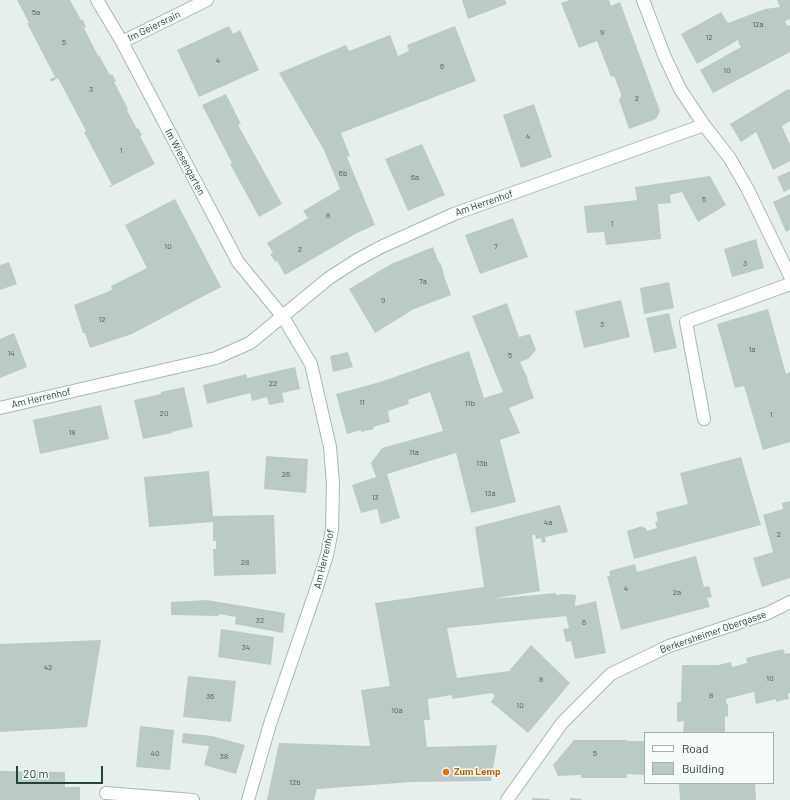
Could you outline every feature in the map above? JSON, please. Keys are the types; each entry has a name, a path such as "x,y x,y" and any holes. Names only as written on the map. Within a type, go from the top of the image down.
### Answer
{"street":[{"name":"Im Wiesengarten","path":"97,0 122,42 238,262 283,317"},
{"name":"Im Geiersrain","path":"122,42 207,0"},
{"path":"643,0 664,55 680,89 704,125 729,157 747,188 790,276"},
{"name":"Am Herrenhof","path":"0,408 216,358 250,343 329,278 381,247 454,214 704,125"},
{"path":"704,419 686,322 790,284"},
{"name":"Am Herrenhof","path":"248,800 270,724 317,587 332,530 333,484 330,447 315,379 311,364 283,317"},
{"name":"Berkersheimer Obergasse","path":"507,800 562,723 611,674 669,646 768,613 790,602"},
{"path":"106,793 193,800"}],"building":[{"path":"17,0 70,0 81,20 83,20 86,27 84,28 98,56 99,55 110,75 112,74 116,81 114,82 128,109 127,110 137,129 138,128 142,135 140,136 155,164 110,187 109,186 112,185 58,78 51,82 50,79 55,77 27,23 29,23"},
{"path":"462,0 505,0 507,4 468,19"},
{"path":"570,0 609,0 611,6 620,2 660,111 656,119 629,129 619,100 621,94 614,76 611,77 597,41 579,48 561,3"},
{"path":"777,0 790,0 790,19 785,21 787,26 790,25 790,52 713,93 700,70 741,47 738,40 697,64 681,34 721,12 728,23 765,9 780,7"},
{"path":"229,26 233,34 240,30 259,70 199,97 177,50"},
{"path":"455,26 476,81 341,133 350,156 347,157 375,225 357,233 285,275 277,261 275,262 270,254 273,253 267,243 308,218 303,211 340,189 324,150 279,73 346,45 349,51 390,35 398,56 409,51 407,45"},
{"path":"788,89 790,91 790,121 782,126 790,145 790,161 773,170 756,132 741,142 730,124"},
{"path":"226,94 241,124 238,125 282,204 259,217 230,164 232,163 202,105"},
{"path":"534,104 552,157 521,168 503,115"},
{"path":"422,144 445,195 408,211 385,159"},
{"path":"790,171 790,189 784,192 777,177"},
{"path":"710,176 726,205 698,222 682,192 670,195 671,203 658,204 661,239 606,245 604,232 587,233 584,206 637,200 635,187"},
{"path":"790,194 790,230 786,232 773,202"},
{"path":"175,199 221,287 132,334 90,348 85,333 83,333 74,305 112,290 111,286 147,268 125,225"},
{"path":"513,218 528,257 480,274 465,235"},
{"path":"756,239 764,268 732,277 724,249"},
{"path":"433,247 439,263 440,262 451,295 414,309 375,333 349,289 391,264"},
{"path":"9,262 17,284 0,290 0,265"},
{"path":"669,282 674,308 644,314 640,288"},
{"path":"621,300 630,337 584,348 575,311"},
{"path":"507,303 519,337 530,334 536,350 528,359 520,362 528,379 534,398 509,408 520,433 500,440 516,502 471,513 456,453 387,474 400,518 381,524 377,509 361,513 352,485 376,477 371,463 382,448 443,431 430,392 408,400 409,404 388,411 390,422 373,427 374,429 361,432 361,430 347,434 336,394 380,382 469,351 484,398 503,392 472,316"},
{"path":"768,309 786,374 790,372 790,442 763,450 744,386 735,388 717,324"},
{"path":"669,313 677,348 654,353 646,318"},
{"path":"14,333 27,367 0,378 0,339"},
{"path":"348,352 353,367 333,372 330,356"},
{"path":"295,367 300,389 282,393 284,402 269,405 267,397 252,401 250,393 207,404 203,385 246,374 247,378"},
{"path":"184,387 193,427 143,439 134,400"},
{"path":"101,405 109,439 40,454 33,420"},
{"path":"266,456 308,459 306,493 264,489"},
{"path":"741,457 761,525 634,559 627,531 642,526 643,528 645,527 647,531 657,528 655,522 658,521 656,512 688,504 680,473"},
{"path":"209,471 213,516 274,515 276,574 214,576 213,549 216,549 216,541 213,541 213,522 149,527 144,477"},
{"path":"790,501 790,578 762,587 753,558 773,552 763,515 783,509 782,503"},
{"path":"560,505 568,532 545,537 546,542 542,543 541,538 536,539 535,535 532,535 540,591 491,599 556,593 556,595 576,595 575,606 596,601 606,653 575,659 571,641 566,642 563,629 569,628 566,616 447,628 457,678 509,671 531,645 570,683 528,733 491,702 495,696 492,693 452,699 452,695 428,699 430,720 424,720 427,747 497,745 491,781 413,782 317,789 314,800 267,800 279,743 370,746 361,690 390,686 375,603 484,587 475,527"},
{"path":"696,556 704,587 709,586 712,597 707,598 710,607 621,630 607,576 610,576 609,571 635,564 637,572"},
{"path":"207,600 285,613 283,633 235,624 236,617 219,614 219,616 171,615 171,602"},
{"path":"221,629 274,637 271,665 218,657"},
{"path":"101,640 87,727 0,732 0,644"},
{"path":"783,649 785,654 790,653 789,699 776,702 776,699 756,704 754,692 726,699 726,703 728,704 728,717 725,716 725,732 683,732 684,721 677,722 677,702 681,702 682,665 718,665 731,662 732,667 747,663 746,658"},
{"path":"188,676 236,681 231,722 183,717"},
{"path":"140,726 174,730 170,770 136,767"},
{"path":"183,733 212,736 245,745 236,774 204,765 209,746 182,743"},
{"path":"574,740 644,741 644,775 627,774 627,778 581,778 581,775 558,776 553,765"},
{"path":"0,771 65,772 65,787 80,787 80,800 0,800"},
{"path":"679,784 755,784 756,800 680,800"},
{"path":"532,798 550,799 550,800 532,800"},
{"path":"570,798 582,799 582,800 570,800"}],"place":[{"name":"Zum Lemp","path":"446,772"}]}
